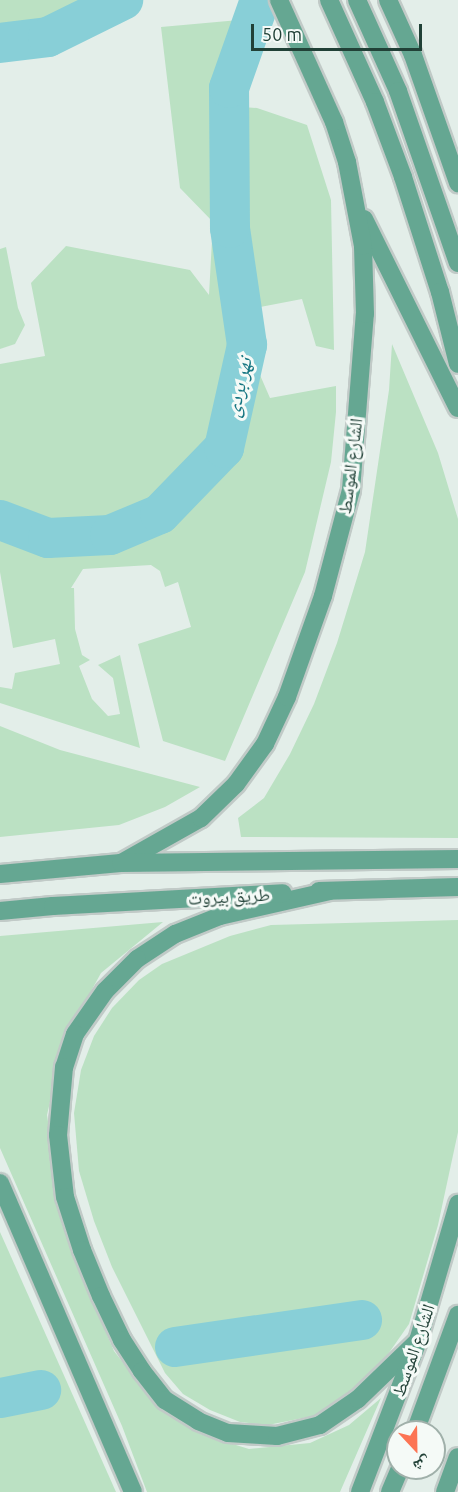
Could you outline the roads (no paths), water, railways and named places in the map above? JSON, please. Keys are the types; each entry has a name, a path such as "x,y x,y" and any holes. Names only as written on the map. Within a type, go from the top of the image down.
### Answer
{"main road":[{"name":"الشارع الموسط","path":"121,863 187,827 219,802 236,784 265,744 306,648 339,543 351,490 365,314 363,246 356,204 334,122 279,0"},
{"path":"329,0 375,102 403,177 440,292 458,364"},
{"path":"357,0 398,91 458,263"},
{"path":"388,0 413,55 458,183"},
{"path":"356,204 458,408"},
{"name":"طريق بيروت","path":"0,874 121,863 458,859"},
{"name":"طريق بيروت","path":"0,911 330,891 458,887"},
{"path":"330,891 220,916 175,934 137,959 105,991 75,1034 64,1067 58,1135 65,1197 82,1250 122,1340 142,1371 165,1400 208,1425 228,1433 277,1436 320,1425 358,1399 418,1341"},
{"path":"0,1183 134,1492"},
{"name":"الشارع الموسط","path":"360,1492 373,1464 418,1341 458,1204"},
{"name":"الشارع الموسط","path":"419,1420 458,1315"},
{"path":"445,1492 458,1457"}],"waterway":[{"path":"0,43 48,37 123,0"},
{"name":"نهر بردى","path":"0,520 48,538 110,535 160,514 224,448 247,345 230,228 229,88 260,0"},
{"path":"175,1347 362,1320"},
{"path":"0,1398 41,1390"}]}
